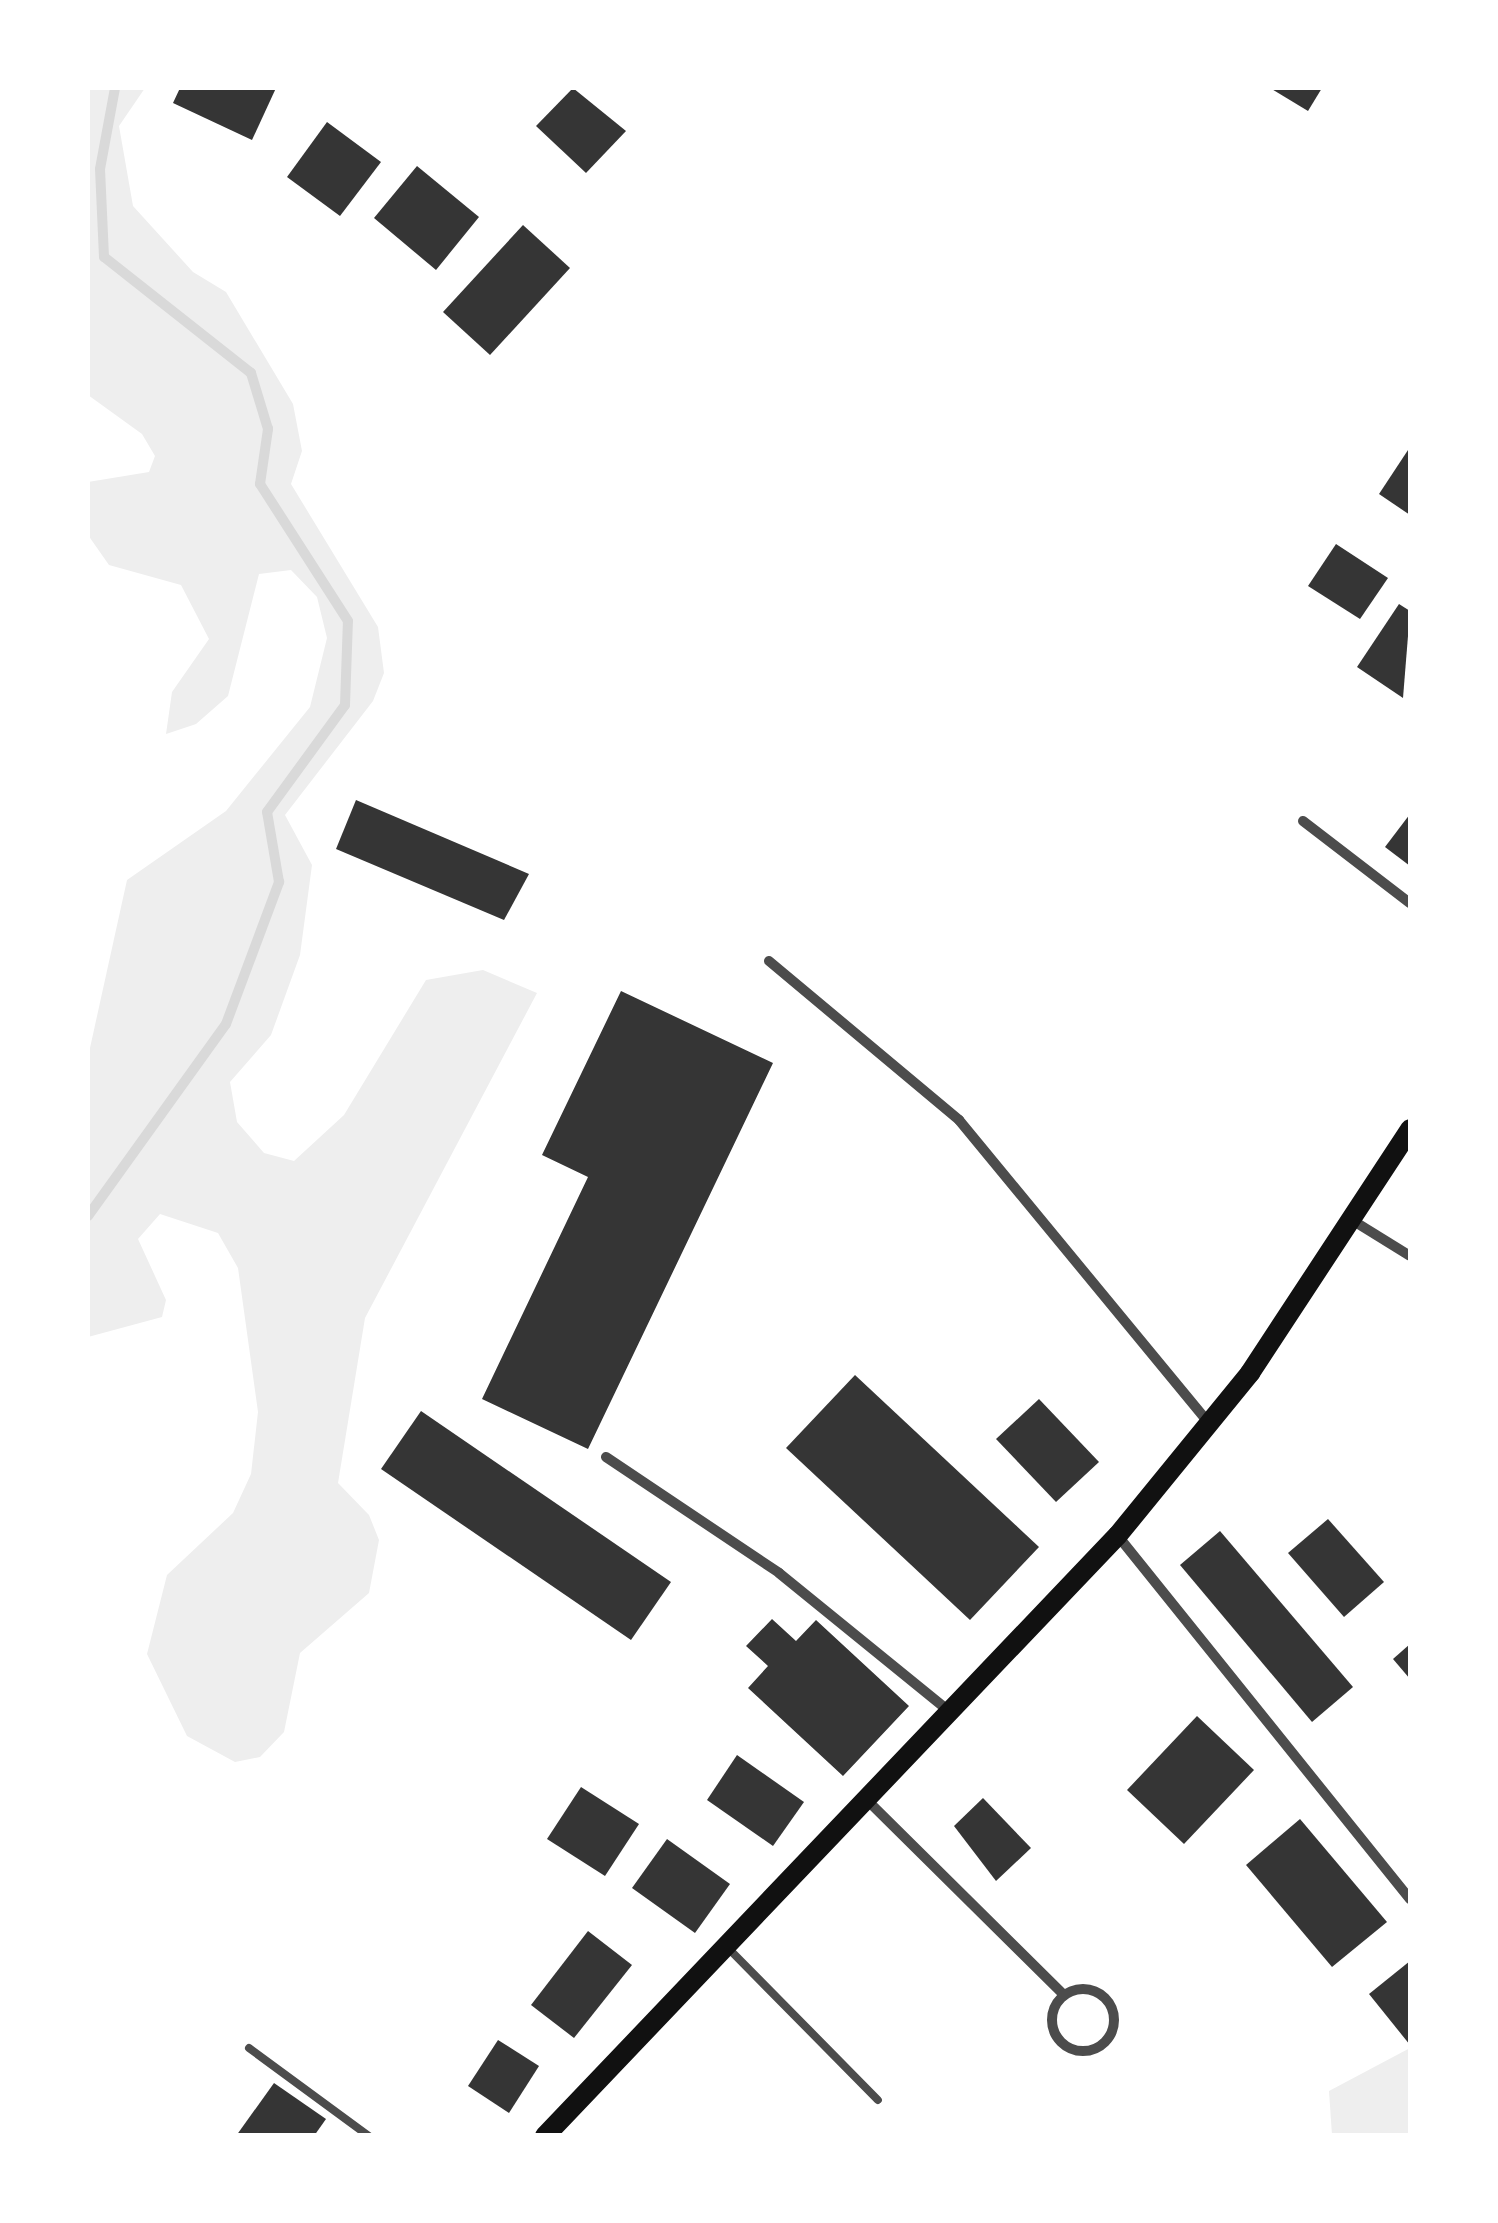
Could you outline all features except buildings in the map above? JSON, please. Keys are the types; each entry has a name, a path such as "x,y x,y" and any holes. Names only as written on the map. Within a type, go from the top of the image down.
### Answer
{"main road":[{"path":"545,2136 954,1716 1123,1529 1209,1424 1410,1129"}],"street":[{"path":"1302,820 1410,903"},
{"path":"769,961 959,1120 1209,1424"},
{"path":"1351,1220 1410,1256"},
{"path":"606,1457 779,1573 954,1716"},
{"path":"1123,1529 1410,1899"},
{"path":"870,1802 1064,1994"},
{"path":"1085,1988 1105,1997 1114,2016 1102,2045 1081,2052 1061,2044 1051,2018 1064,1994 1085,1988"}],"lane":[{"path":"729,1949 878,2100"},
{"path":"249,2048 369,2136"}],"shaded area":[{"path":"88,88 145,88 119,126 133,206 193,272 226,292 293,404 302,451 291,484 378,627 384,673 373,701 285,815 312,865 300,955 271,1035 230,1082 237,1122 264,1153 294,1161 344,1115 426,980 483,970 537,993 365,1318 338,1483 369,1515 379,1540 369,1593 300,1653 284,1732 260,1757 235,1762 187,1736 147,1654 167,1575 233,1513 251,1474 258,1412 238,1268 218,1233 160,1214 138,1239 166,1300 162,1317 88,1337 88,1057 127,880 226,811 310,707 327,638 317,597 291,570 259,574 228,696 196,724 166,734 172,692 209,639 181,585 109,565 88,535 88,482 149,472 155,456 142,434 88,395"},
{"path":"1410,2048 1410,2135 1332,2135 1329,2091"}],"waterway":[{"path":"88,1216 226,1024 279,882 267,812 345,705 348,621 260,484 268,429 251,373 104,257 100,169 115,88"}]}
